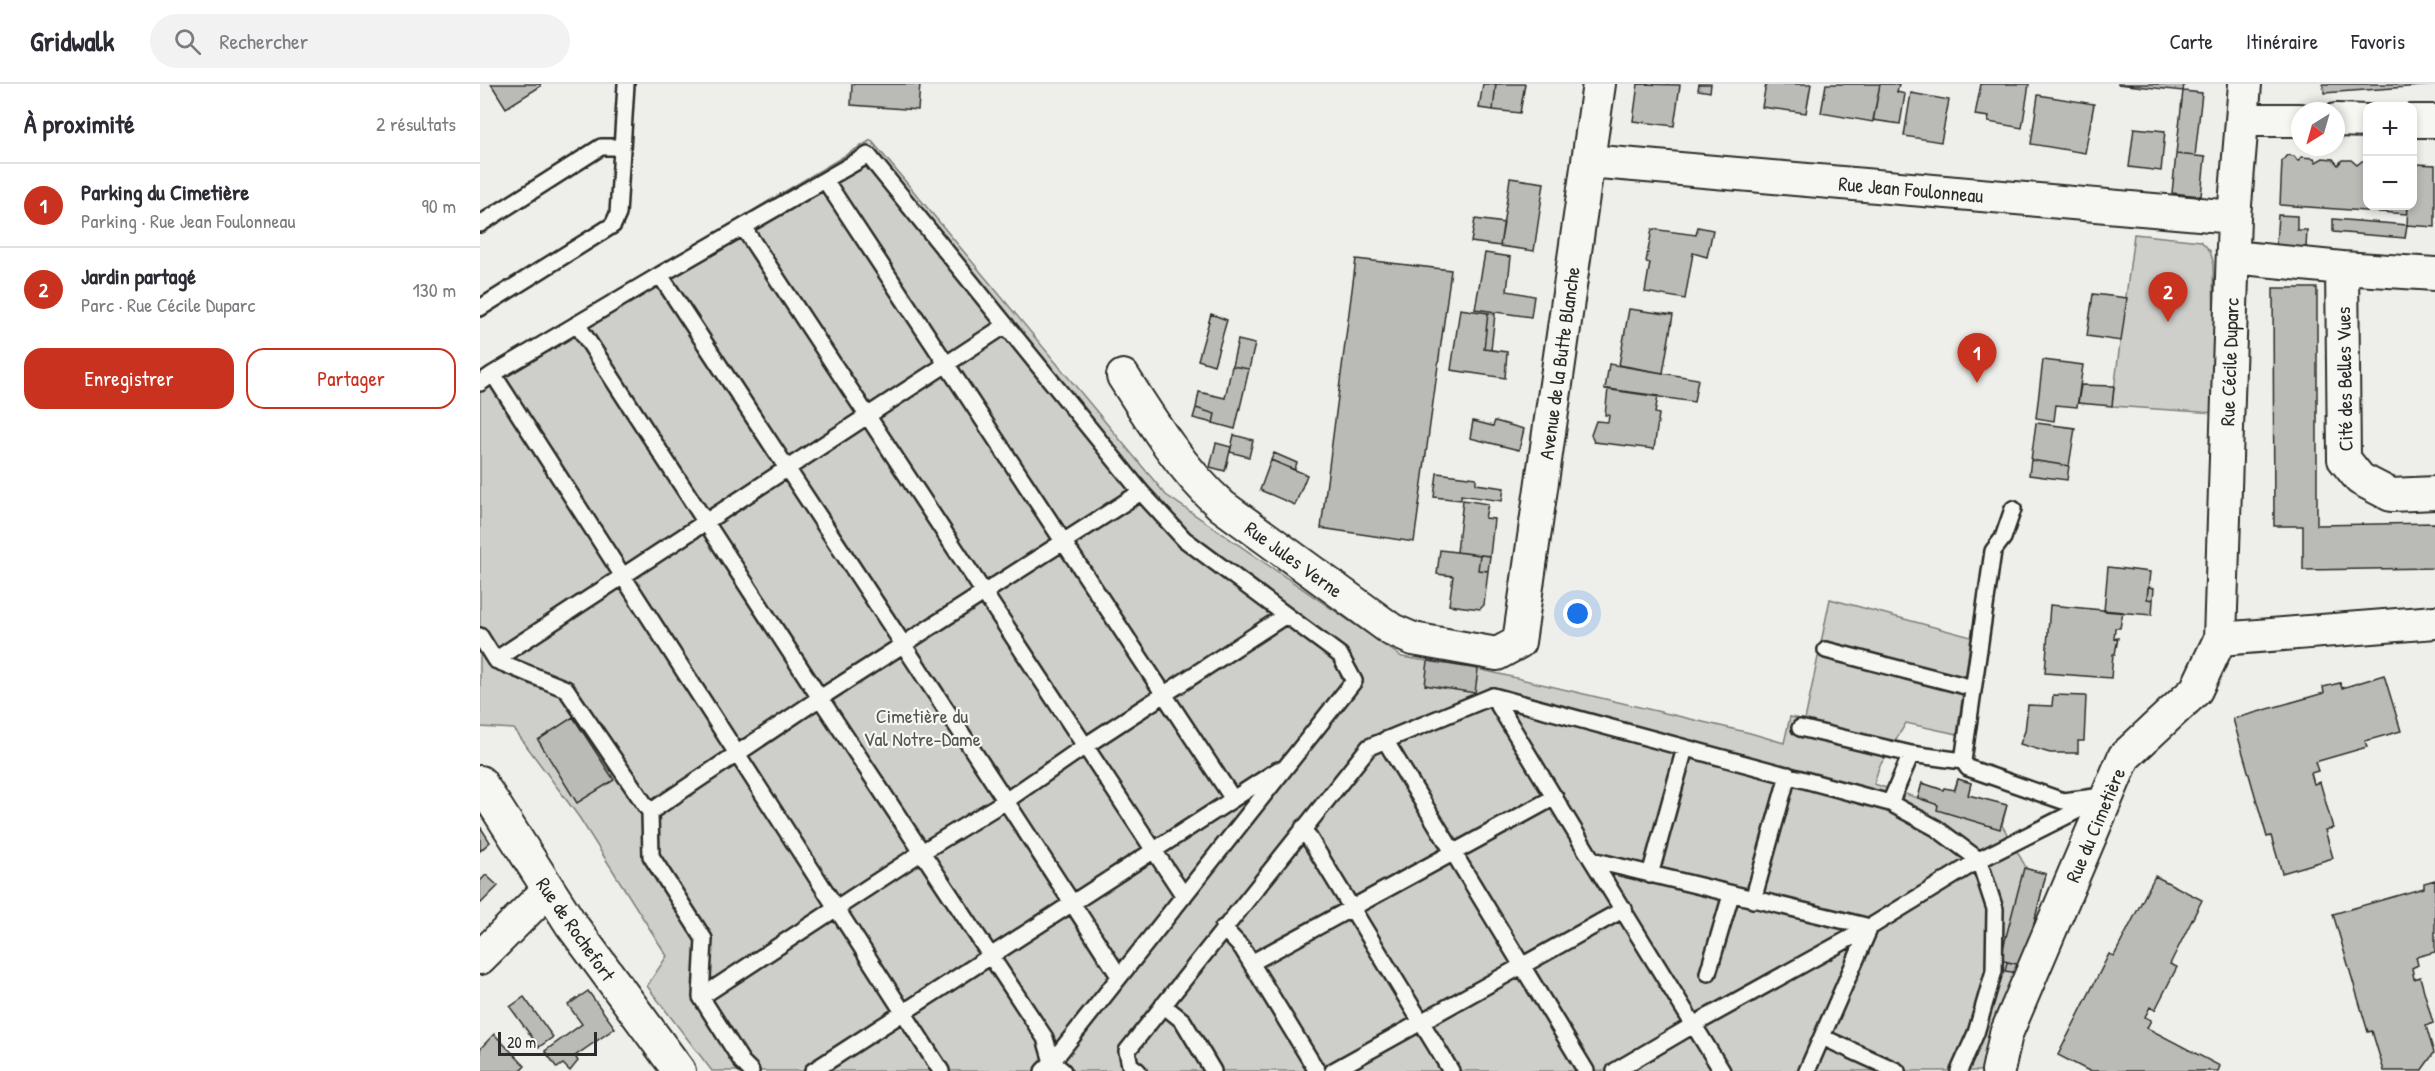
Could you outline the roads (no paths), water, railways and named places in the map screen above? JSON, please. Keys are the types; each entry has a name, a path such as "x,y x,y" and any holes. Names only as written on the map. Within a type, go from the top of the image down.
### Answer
{"street":[{"name":"Avenue de la Butte Blanche","path":"1519,642 1599,84"},
{"name":"Rue Cécile Duparc","path":"2220,639 2234,217 2245,84"},
{"path":"2242,120 2291,120"},
{"path":"2345,120 2363,121"},
{"path":"2417,121 2435,121"},
{"name":"Rue Jean Foulonneau","path":"1588,161 2234,217"},
{"path":"2233,257 2342,268 2435,274"},
{"name":"Cité des Belles Vues","path":"2342,268 2344,459 2360,479 2391,495 2435,494"},
{"name":"Rue Jules Verne","path":"1123,376 1155,427 1204,490 1222,506 1392,630 1413,639 1497,654 1519,642"},
{"path":"2220,639 2435,622"},
{"name":"Rue du Cimetière","path":"1998,1071 2006,1034 2124,757 2196,690 2220,639"},
{"name":"Rue de Rochefort","path":"480,782 548,890 679,1071"},
{"path":"480,958 548,890"}],"lane":[{"path":"480,308 614,225 618,214 626,84"},
{"path":"480,224 602,147 612,145 622,147"},
{"path":"942,1071 623,577 486,378 868,156 1141,492 1184,539 1340,655 1354,681 1119,976 1052,1068"},
{"path":"825,180 1233,799"},
{"path":"743,227 1184,896"},
{"path":"660,275 902,645 1007,800 1119,976"},
{"path":"577,324 1045,1038 1052,1068"},
{"path":"495,660 1006,325"},
{"path":"650,812 820,698 1141,492"},
{"path":"2013,509 2003,538 1992,551 1963,761 1968,768 2063,801 2107,796"},
{"path":"701,997 922,852 1007,800 1085,746 1286,615"},
{"path":"480,636 495,660 566,689 650,812 651,856 704,939 701,997 742,1062 751,1071"},
{"path":"1826,650 1973,688"},
{"path":"1493,696 1722,1071"},
{"path":"1138,1071 1131,1065 1127,1051 1368,747 1493,696 1890,803 1936,828 1979,860 1995,909 1994,971 1976,1033 1959,1071"},
{"path":"1800,728 1911,754 1963,761"},
{"path":"1385,740 1586,1071"},
{"path":"1650,875 1685,748"},
{"path":"1890,803 1911,754"},
{"path":"813,1071 1289,762"},
{"path":"1753,900 1788,775"},
{"path":"1615,1071 1870,927 1979,860 2107,796"},
{"path":"1251,963 1555,797"},
{"path":"1303,828 1451,1071"},
{"path":"1592,860 1870,927"},
{"path":"1708,973 1731,895"},
{"path":"1333,1071 1624,909"},
{"path":"1807,1071 1870,927"},
{"path":"1223,928 1242,948 1317,1071"},
{"path":"1163,1005 1183,1021 1213,1071"},
{"path":"1822,1037 1897,1071"}],"place":[{"name":"Jardin partagé","path":"2168,322"},
{"name":"Parking du Cimetière","path":"1977,383"}],"park label":[{"name":"Cimetière du Val Notre-Dame","path":"922,726"}]}
